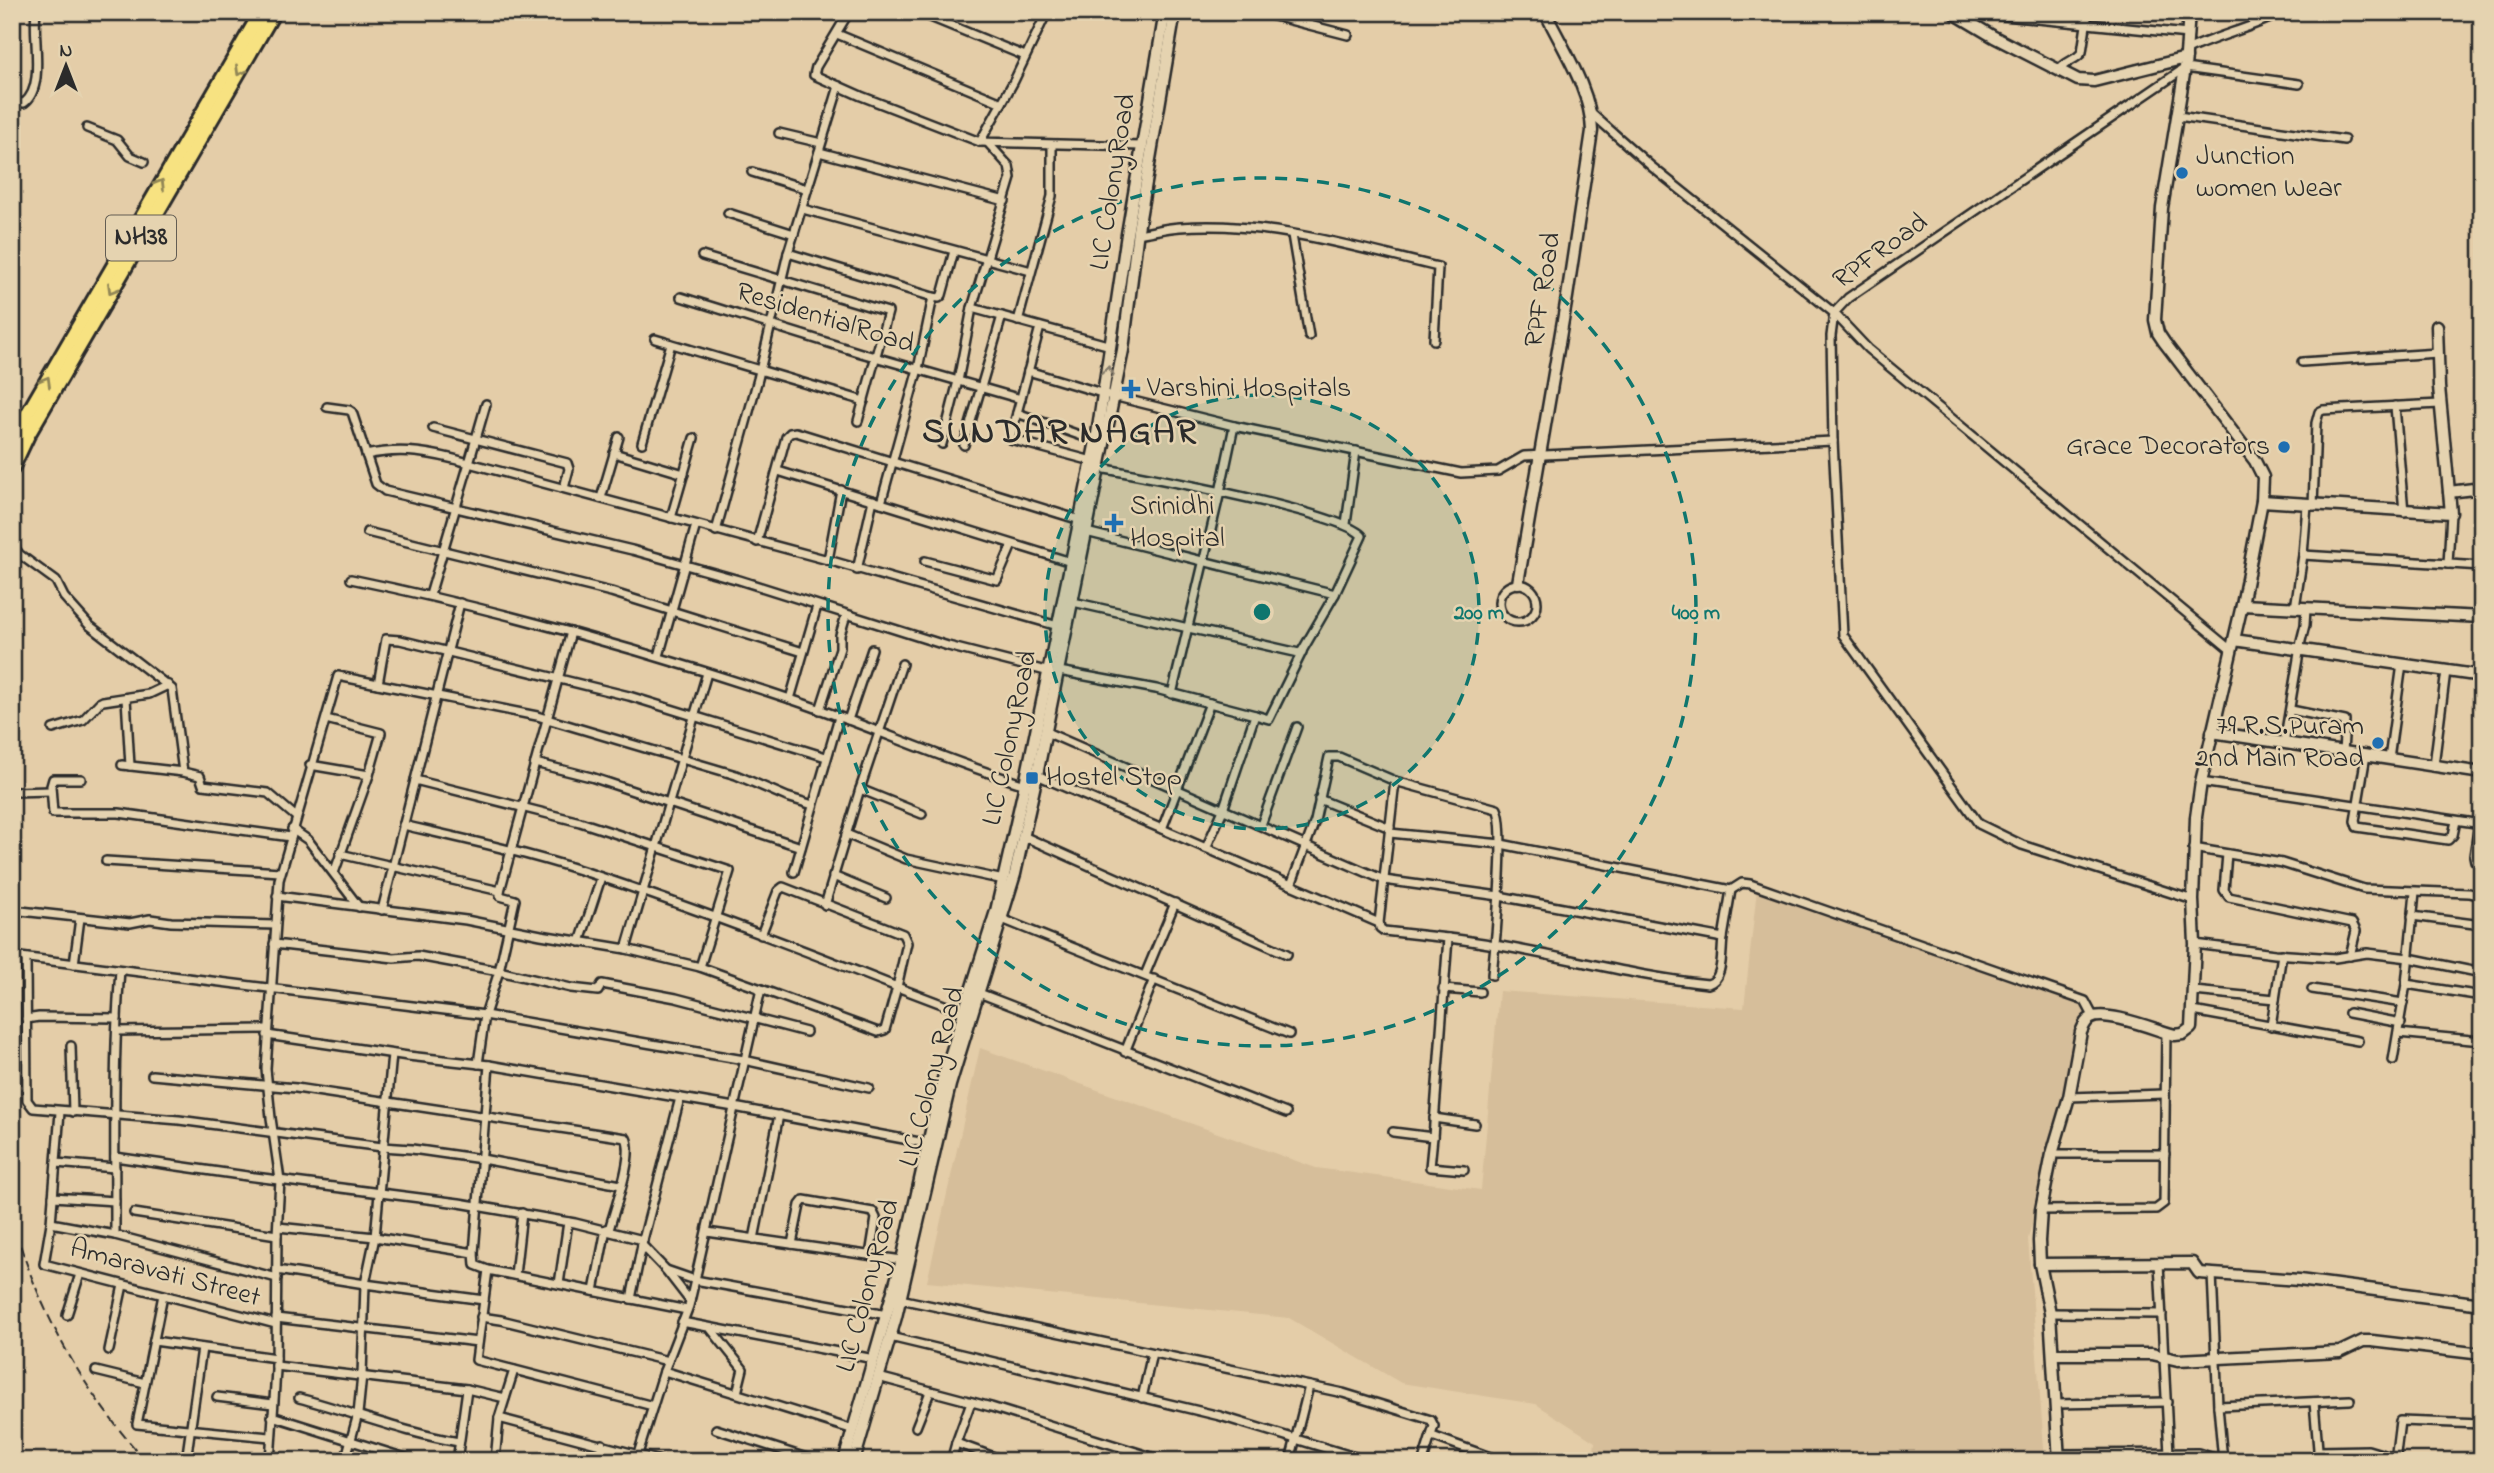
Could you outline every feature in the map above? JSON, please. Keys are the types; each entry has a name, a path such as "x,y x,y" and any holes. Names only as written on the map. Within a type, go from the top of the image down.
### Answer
{"highway":[{"name":"NH38","path":"12,440 261,12"},
{"name":"NH38","path":"13,468 28,435 274,12"}],"main road":[{"name":"RPF Road","path":"1518,583 1592,131 1591,113 1585,96 1545,12"},
{"path":"2058,1457 2050,1312 2040,1264 2041,1210 2052,1154 2069,1097 2085,1022 2093,1016 2110,1017 2175,1035 2183,1034 2191,1028 2195,944 2193,848 2201,782 2242,606 2262,501 2263,477 2255,461 2182,367 2156,326 2162,208 2186,58 2189,12"},
{"name":"LIC ColonyRoad","path":"1030,786 1037,775 1046,732 1058,626 1068,608 1071,562 1096,464 1096,440 1123,350 1142,146 1167,14"},
{"name":"LIC ColonyRoad","path":"844,1461 874,1359 894,1307 902,1260 946,1084 1001,915 1004,880 1030,786 1086,532 1109,394 1111,346 1167,14"},
{"path":"1958,14 2078,80 2094,81 2186,58"},
{"path":"2262,501 2451,513 2440,404 2437,326"},
{"path":"2449,492 2482,488"},
{"path":"2242,606 2482,617"},
{"path":"2233,645 2300,649 2482,676"},
{"path":"2212,732 2482,773"},
{"name":"LIC Colony Road","path":"968,1014 979,993 1023,836 1030,786"},
{"name":"LIC Colony Road","path":"854,1461 890,1337 894,1307 933,1144"},
{"path":"2040,1264 2192,1263 2197,1272 2299,1280 2482,1304"},
{"path":"2053,1354 2152,1354 2178,1360 2340,1352 2363,1341 2482,1354"}],"street":[{"path":"12,102 24,103 29,100 36,78 36,12"},
{"path":"849,12 814,75 984,143 1142,146"},
{"path":"918,12 1025,56"},
{"path":"1259,12 1348,35"},
{"path":"2059,71 2060,67 2078,57 2081,52 2088,12"},
{"name":"RPFRoad","path":"2233,645 1868,349 1834,313 1848,298 2214,37 2249,29 2283,12"},
{"path":"984,143 1046,13"},
{"path":"1985,15 2188,34"},
{"path":"837,34 1003,103"},
{"path":"2186,58 2299,84"},
{"path":"716,531 760,370 788,253 839,86"},
{"path":"1591,113 1652,167 1834,313 1831,336 1833,442 1843,635 1979,824 2022,845 2193,900"},
{"path":"2178,116 2344,139"},
{"path":"87,128 117,140 130,156 144,162"},
{"path":"779,133 821,144"},
{"path":"942,444 972,308 1011,178 1009,166 984,143"},
{"path":"1018,321 1052,196 1052,145"},
{"path":"819,152 1005,201"},
{"path":"751,172 807,190"},
{"path":"803,209 1031,271"},
{"path":"727,213 794,234"},
{"path":"1132,234 1183,227 1256,228 1438,267 1434,340"},
{"path":"1292,235 1309,336"},
{"path":"788,253 939,298 954,251"},
{"path":"702,256 888,312 858,421"},
{"path":"881,503 918,369 933,296"},
{"name":"ResidentialRoad","path":"681,297 1021,399"},
{"path":"972,308 1111,346"},
{"path":"964,445 1002,316"},
{"path":"327,407 352,412 376,484 380,488 685,565 948,646 1054,672 1172,694 1269,719 1302,651 1335,594 1362,536 1346,524 1096,464 1010,439 1040,327"},
{"path":"655,339 864,401"},
{"path":"642,443 671,344"},
{"path":"2302,362 2438,353"},
{"path":"1028,371 1234,426 1461,473 1493,472 1517,458 1541,455 1833,442"},
{"path":"430,595 486,404"},
{"path":"2284,743 2305,625 2300,608 2303,555 2319,412 2440,404"},
{"path":"2395,406 2404,512"},
{"path":"1017,413 1096,440"},
{"path":"1172,694 1234,426"},
{"path":"433,428 567,463 569,469 564,488"},
{"path":"757,542 786,437 796,432 1080,520"},
{"path":"601,498 619,437"},
{"path":"671,518 694,438"},
{"path":"366,455 393,450 418,451 469,463 828,560 1058,626"},
{"path":"1346,524 1356,451"},
{"path":"614,453 684,474"},
{"path":"778,471 1071,562"},
{"path":"828,560 841,491"},
{"path":"858,570 873,500"},
{"path":"2448,564 2451,513"},
{"path":"659,656 696,526"},
{"path":"367,532 611,592 803,652"},
{"path":"1086,532 1335,594"},
{"path":"12,544 19,554 56,581 64,597 89,625 168,685 174,695 183,772"},
{"path":"925,561 997,580 1012,545"},
{"path":"2303,555 2482,566"},
{"path":"351,579 430,595 659,656 790,699 1030,786"},
{"path":"1518,583 1529,587 1537,597 1537,608 1533,615 1524,620 1512,621 1501,613 1499,597 1506,586 1518,583"},
{"path":"382,910 460,603"},
{"path":"790,699 817,606"},
{"path":"1068,608 1189,629 1293,653 1302,651"},
{"path":"820,710 840,648 840,635 846,615"},
{"path":"478,1064 485,1015 516,900 500,896 500,891 571,632"},
{"path":"378,684 386,639 559,677 826,757"},
{"path":"848,720 872,649"},
{"path":"825,905 902,664"},
{"path":"2389,759 2402,664"},
{"path":"2434,765 2446,671"},
{"path":"626,949 707,673"},
{"path":"270,1461 276,1362 280,1180 268,1086 268,1032 277,897 280,872 338,676 547,719 736,775 813,805"},
{"path":"53,729 83,720 99,703 149,694 168,685"},
{"path":"126,698 126,766 183,772 200,776 203,785 268,793 296,816"},
{"path":"1162,830 1210,703"},
{"path":"2291,710 2345,721 2343,752"},
{"path":"1206,848 1223,810 1255,715"},
{"path":"794,872 839,717"},
{"path":"326,719 381,733 334,873"},
{"path":"1261,825 1297,727"},
{"path":"1046,732 1384,880 1499,896 1723,938"},
{"path":"2366,755 2355,824 2360,828 2448,840 2453,835 2456,821"},
{"path":"1291,885 1315,821 1328,760 1332,756 1395,781 1497,809 1500,814 1499,896 1492,975"},
{"path":"535,763 591,777 801,847"},
{"path":"310,765 369,775"},
{"path":"1037,775 1379,923"},
{"path":"81,779 53,779 51,811 56,814 118,813 304,836 359,907"},
{"path":"415,780 580,822 730,871 713,918 700,967"},
{"path":"1395,781 1380,929 1496,943 1664,980 1712,984 1718,978 1731,890"},
{"path":"2201,782 2480,824"},
{"path":"860,789 922,814"},
{"path":"12,792 51,791"},
{"path":"1320,799 1390,831 1500,844 1731,890 1742,883 1750,884 2085,1001 2093,1016"},
{"path":"2482,804 2474,856 2475,861 2482,867"},
{"path":"404,825 511,850 601,878 761,935 968,1014"},
{"path":"846,834 906,859 1004,880"},
{"path":"1023,836 1287,954"},
{"path":"2193,848 2282,863 2364,889 2469,893 2482,896"},
{"path":"340,854 500,891"},
{"path":"2227,854 2224,890 2229,897 2352,923 2356,931 2350,956"},
{"path":"106,861 280,872"},
{"path":"833,876 886,898"},
{"path":"580,942 601,878"},
{"path":"277,897 467,920 626,949 700,967 882,1032 885,1030 907,943 903,934 786,888 780,888 761,935"},
{"path":"2393,1060 2401,1023 2415,892"},
{"path":"1146,975 1175,903"},
{"path":"12,910 130,923 150,919 275,925"},
{"path":"1001,915 1289,1034"},
{"path":"2412,916 2482,925"},
{"path":"74,964 80,918"},
{"path":"1448,938 1430,1167 1464,1170"},
{"path":"274,944 394,958 418,956 571,988 598,991 602,984 676,998 806,1032"},
{"path":"2195,944 2335,958 2367,953 2409,958 2482,973"},
{"path":"2271,1026 2282,954"},
{"path":"12,956 485,1015 744,1060 869,1087"},
{"path":"26,958 27,1100 33,1108 179,1120 482,1158 506,1165 572,1174 621,1185"},
{"path":"115,1235 114,1115 120,970"},
{"path":"1125,1052 1154,979"},
{"path":"2406,984 2482,996"},
{"path":"638,1454 690,1301 761,989"},
{"path":"1443,989 1480,992"},
{"path":"2312,989 2403,1003"},
{"path":"2194,991 2275,999"},
{"path":"979,993 1286,1113"},
{"path":"2193,1011 2358,1041"},
{"path":"2348,1013 2401,1023"},
{"path":"26,1019 117,1018"},
{"path":"117,1031 268,1032 392,1054 489,1065 933,1144"},
{"path":"2041,1210 2161,1207 2165,1199 2166,1032"},
{"path":"2399,1033 2482,1041"},
{"path":"71,1046 73,1112"},
{"path":"345,1461 358,1414 365,1284 375,1237 377,1192 392,1054"},
{"path":"489,1065 477,1206 475,1265 488,1270 687,1310"},
{"path":"152,1075 387,1101 626,1138 627,1158 594,1291"},
{"path":"2069,1097 2165,1094"},
{"path":"631,1299 642,1242 680,1098"},
{"path":"60,1112 51,1223 115,1235 277,1274 484,1300"},
{"path":"754,1239 779,1115"},
{"path":"1434,1118 1475,1124"},
{"path":"1393,1132 1433,1137"},
{"path":"2052,1154 2165,1154"},
{"path":"115,1157 477,1206 607,1230 642,1242 690,1301"},
{"path":"56,1163 115,1168"},
{"path":"52,1197 115,1201"},
{"path":"792,1244 800,1205 804,1200 873,1212 876,1218 870,1255"},
{"path":"134,1213 278,1231 375,1237 474,1253"},
{"path":"515,1275 522,1213"},
{"path":"559,1284 568,1222"},
{"name":"Amaravati Street","path":"51,1223 44,1264 79,1274 276,1321 478,1342"},
{"path":"707,1232 902,1260"},
{"path":"2159,1263 2169,1454"},
{"path":"488,1270 475,1360 653,1406"},
{"path":"666,1270 695,1280 894,1307 1152,1353 1343,1393 1430,1420 1434,1426 1423,1461"},
{"path":"66,1315 79,1274"},
{"path":"2058,1457 2198,1453 2224,1461 2218,1406 2212,1274"},
{"path":"109,1350 123,1285"},
{"path":"163,1295 137,1424 270,1437"},
{"path":"2050,1312 2162,1314"},
{"path":"481,1317 668,1361"},
{"path":"682,1322 874,1359"},
{"path":"710,1328 743,1369 737,1393"},
{"path":"890,1337 1220,1416 1368,1461"},
{"path":"154,1341 276,1362 467,1389 505,1398"},
{"path":"186,1461 202,1348"},
{"path":"1142,1398 1152,1353"},
{"path":"495,1461 499,1418 514,1370"},
{"path":"96,1371 145,1383"},
{"path":"664,1371 854,1430"},
{"path":"878,1377 971,1402 1165,1461"},
{"path":"1290,1461 1309,1386"},
{"path":"457,1461 467,1389"},
{"path":"916,1427 930,1392"},
{"path":"217,1397 273,1404"},
{"path":"299,1398 427,1437 459,1443"},
{"path":"2218,1406 2350,1400"},
{"path":"951,1461 971,1402"},
{"path":"2056,1404 2167,1402"},
{"path":"2314,1402 2319,1461"},
{"path":"272,1416 415,1461"},
{"path":"499,1418 661,1461"},
{"path":"2318,1451 2368,1450 2395,1459 2400,1421 2482,1424"},
{"path":"716,1429 816,1461"},
{"path":"1432,1436 1502,1461"},
{"path":"956,1443 1005,1461"},
{"path":"599,1461 602,1444"}],"shaded area":[{"path":"1757,889 2090,997 2028,1239 2045,1461 1593,1461 1595,1442 1536,1404 1401,1383 1289,1318 927,1282 980,1048 1316,1168 1481,1190 1499,991 1744,1008"}],"railway":[{"path":"12,1217 34,1283 64,1347 102,1406 146,1461"}],"place":[{"name":"Junction women Wear","path":"2182,173"},
{"name":"Varshini Hospitals","path":"1131,389"},
{"name":"Grace Decorators","path":"2284,447"},
{"name":"Srinidhi Hospital","path":"1114,523"},
{"name":"79 R.S.Puram 2nd Main Road","path":"2378,743"},
{"name":"Hostel Stop","path":"1032,778"}],"district":[{"name":"SUNDAR NAGAR","path":"1060,433"}]}
